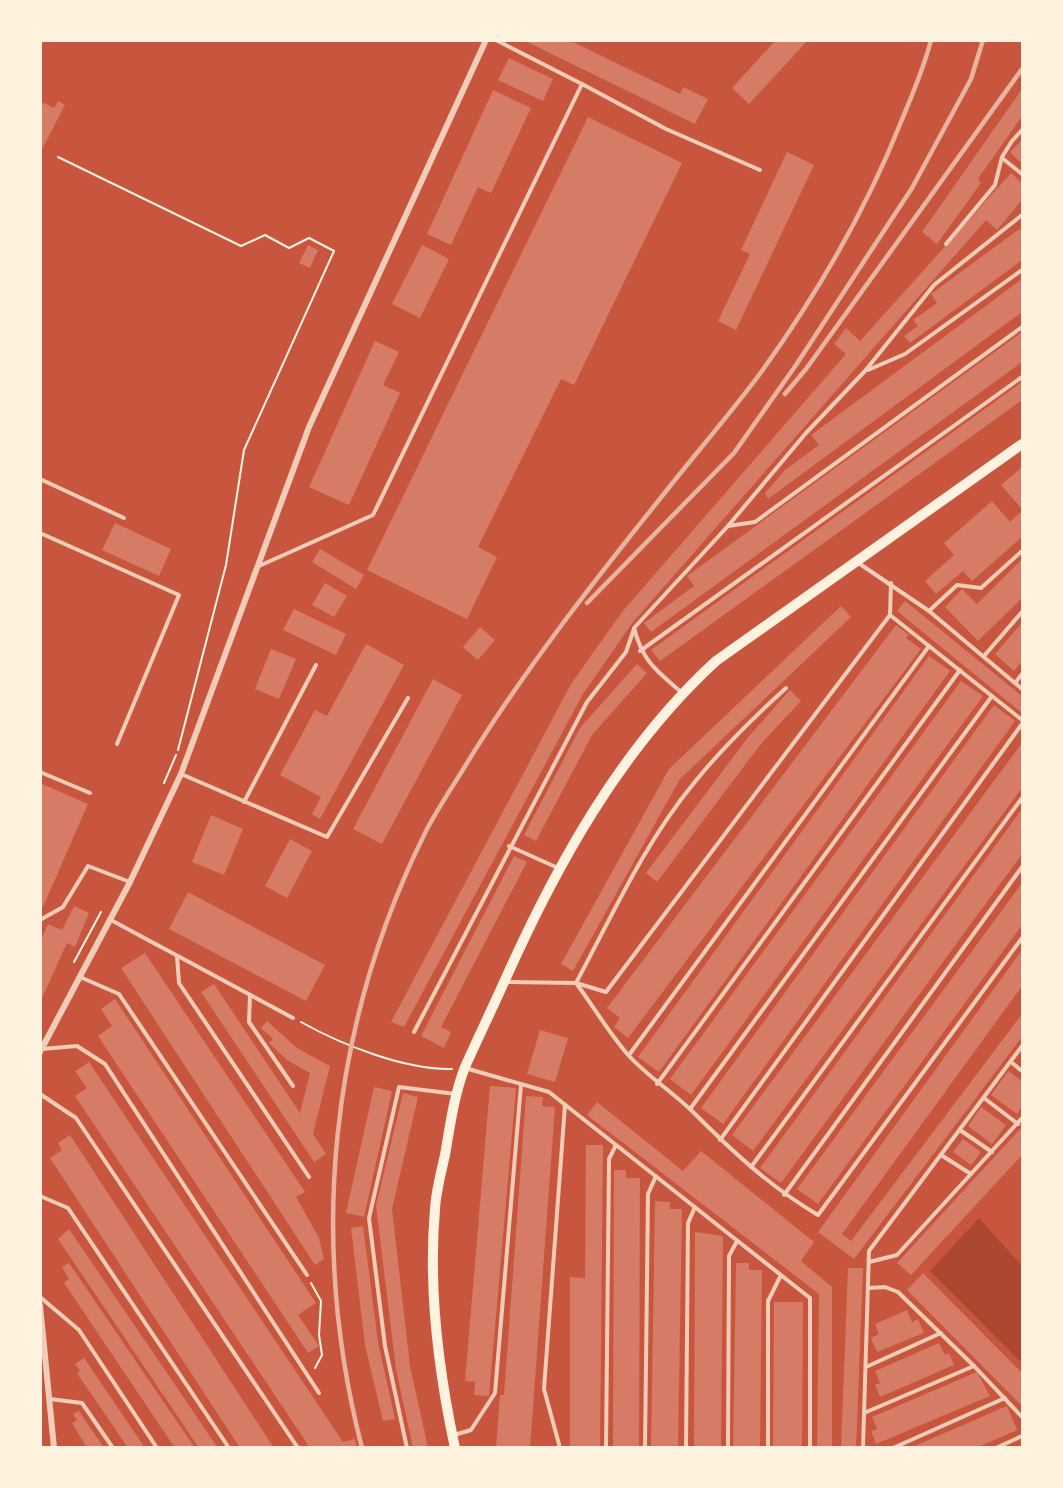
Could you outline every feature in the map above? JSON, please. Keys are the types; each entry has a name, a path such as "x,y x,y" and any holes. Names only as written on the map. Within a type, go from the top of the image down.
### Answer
{"main road":[{"path":"455,1448 442,1389 433,1301 435,1208 456,1094 465,1068 529,926 560,869 606,792 656,721 681,693 716,661 1023,444"}],"street":[{"path":"41,1050 108,919 130,882 181,774 309,427 486,40"},
{"path":"40,1305 54,1448"}],"lane":[{"path":"495,40 666,129 760,170"},
{"path":"259,566 373,515 582,84"},
{"path":"946,244 994,185 1002,158 1012,141 1023,130"},
{"path":"1002,158 1023,174"},
{"path":"414,1032 509,846 587,702 626,652 634,628 728,525 806,433 865,371 934,285 1023,215"},
{"path":"865,371 904,354 1023,270"},
{"path":"728,525 755,522 1023,327"},
{"path":"640,651 1023,377"},
{"path":"40,479 124,518"},
{"path":"40,533 179,595 117,744"},
{"path":"929,611 957,585 981,588 1023,551"},
{"path":"856,562 891,583 929,611 1023,689"},
{"path":"505,982 576,983 606,992 890,615 891,583"},
{"path":"984,656 1023,612"},
{"path":"720,1140 1023,722 890,615"},
{"path":"634,628 640,651 654,669 681,693"},
{"path":"629,1055 929,646"},
{"path":"244,802 316,665"},
{"path":"657,1084 960,670"},
{"path":"1015,683 1023,674"},
{"path":"576,983 640,863 693,784 743,727 786,688"},
{"path":"690,1109 992,696"},
{"path":"181,774 327,837 408,698"},
{"path":"40,772 90,794"},
{"path":"751,1167 1023,798"},
{"path":"509,846 560,869"},
{"path":"40,920 63,907 88,866 130,882"},
{"path":"784,1195 1023,867"},
{"path":"108,919 293,1018"},
{"path":"576,983 629,1055 657,1084 690,1109 720,1140 784,1195 818,1215 1023,938"},
{"path":"177,956 179,983 309,1177"},
{"path":"79,977 118,994 307,1275"},
{"path":"250,995 249,1022 293,1086"},
{"path":"41,1050 77,1046 105,1064 318,1393"},
{"path":"863,1448 869,1251 1023,1046"},
{"path":"1011,1062 1023,1071"},
{"path":"465,1068 549,1092 810,1298 810,1448"},
{"path":"452,1435 471,1431 495,1393 522,1085"},
{"path":"407,1448 385,1346 369,1218 399,1087 456,1094"},
{"path":"40,1094 76,1118 298,1448"},
{"path":"984,1098 1018,1124"},
{"path":"560,1448 544,1389 565,1105"},
{"path":"868,1262 897,1255 1023,1118"},
{"path":"960,1130 992,1152"},
{"path":"606,1448 609,1159 616,1145"},
{"path":"941,1155 971,1174"},
{"path":"645,1448 648,1194 656,1176"},
{"path":"40,1196 68,1208 229,1448"},
{"path":"686,1448 688,1223 695,1207"},
{"path":"728,1448 729,1256 737,1240"},
{"path":"768,1448 768,1301 781,1275"},
{"path":"869,1288 885,1287 898,1292 1023,1417"},
{"path":"40,1297 79,1330 157,1448"},
{"path":"866,1367 940,1333"},
{"path":"864,1413 974,1366"},
{"path":"893,1448 1005,1398"},
{"path":"49,1399 82,1402 113,1448"},
{"path":"996,1448 1023,1436"}],"path":[{"path":"58,157 241,246 265,235 290,248 309,238 334,251 244,450 226,565 178,751 164,783"},
{"path":"70,972 106,905"},
{"path":"293,1018 334,1041 370,1053 436,1069 465,1068"},
{"path":"307,1275 321,1301 319,1335 322,1355 309,1379"}],"shaded area":[{"path":"979,1218 1022,1266 1022,1363 930,1271"}],"building":[{"path":"523,40 569,40 680,94 683,87 708,99 695,124"},
{"path":"776,40 808,40 749,104 732,88"},
{"path":"509,58 553,79 543,101 498,80"},
{"path":"1022,89 1022,116 978,179 981,183 937,244 922,232"},
{"path":"493,90 531,108 491,193 478,187 451,245 427,234"},
{"path":"40,101 54,108 58,101 65,105 40,153"},
{"path":"588,117 682,163 574,385 561,379 478,547 497,557 467,619 367,570"},
{"path":"1022,140 1022,162 1021,163 1010,152"},
{"path":"787,152 814,165 736,330 718,321 750,254 741,250"},
{"path":"1011,173 1022,183 1022,200 997,230 986,220 633,622 583,694 404,1027 391,1022 571,684 622,612 846,354 834,344 846,328 860,341"},
{"path":"1022,227 1022,260 910,343 904,336 918,326 913,320 937,303 931,294"},
{"path":"308,245 318,250 310,268 299,263"},
{"path":"422,245 449,259 420,318 392,304"},
{"path":"1022,279 1022,312 768,499 765,493 785,470 819,445 811,435"},
{"path":"1022,332 1022,362 651,632 644,623 694,586 687,576"},
{"path":"375,341 399,352 383,385 400,393 349,505 309,487"},
{"path":"1022,382 1022,400 660,661 651,650"},
{"path":"1022,467 1022,509 1001,485"},
{"path":"992,501 1010,522 1022,511 1022,537 972,581 963,571 936,594 925,581 954,555 944,543"},
{"path":"115,523 171,549 159,576 102,550"},
{"path":"320,549 364,575 356,589 312,562"},
{"path":"1022,559 1022,598 978,641 945,607 962,589 977,604"},
{"path":"325,583 347,596 334,617 312,605"},
{"path":"905,601 1022,696 1022,713 897,611"},
{"path":"841,606 851,617 680,779 573,971 561,964 669,769"},
{"path":"294,609 346,634 336,655 283,630"},
{"path":"1022,623 1022,661 1014,671 995,654"},
{"path":"896,625 909,635 906,638 921,649 628,1038 614,1027 620,1018 607,1008"},
{"path":"480,627 495,640 478,660 463,647"},
{"path":"366,644 404,665 320,819 312,814 321,797 280,775 315,710 327,716"},
{"path":"271,649 296,659 279,699 255,689"},
{"path":"929,656 950,671 659,1072 638,1057"},
{"path":"637,664 647,673 592,735 536,841 524,835 580,728"},
{"path":"433,679 462,695 382,844 353,829"},
{"path":"961,681 983,696 691,1095 670,1079"},
{"path":"790,690 801,701 760,745 657,882 646,873 749,736"},
{"path":"994,705 1015,721 723,1124 701,1108"},
{"path":"1022,743 1022,788 753,1151 732,1135"},
{"path":"40,783 88,804 43,907 40,906"},
{"path":"1022,809 1022,854 781,1183 760,1168"},
{"path":"211,815 243,829 224,875 192,862"},
{"path":"290,839 312,851 287,898 265,886"},
{"path":"514,856 527,862 441,1027 451,1032 444,1048 421,1036"},
{"path":"1022,883 1022,925 818,1204 797,1189"},
{"path":"188,892 325,965 306,1001 169,929"},
{"path":"74,906 89,913 75,947 67,943 40,1002 40,942 48,924 62,930"},
{"path":"1022,950 1022,986 842,1234 851,1241 1022,1014 1022,1037 854,1259 818,1232"},
{"path":"145,953 305,1192 296,1197 319,1238 324,1259 315,1265 121,968"},
{"path":"214,984 300,1113 310,1073 287,1060 269,1043 273,1039 261,1028 267,1021 297,1048 330,1066 313,1134 326,1154 314,1162 201,992"},
{"path":"115,999 316,1303 298,1315 319,1346 308,1353 98,1036 112,1026 101,1009"},
{"path":"540,1030 568,1038 555,1082 527,1074"},
{"path":"89,1062 343,1442 355,1439 357,1448 310,1448 75,1096 87,1088 75,1071"},
{"path":"1008,1071 1022,1081 1022,1106 1017,1114 991,1095"},
{"path":"490,1086 516,1088 489,1396 474,1395 475,1382 465,1381"},
{"path":"374,1087 392,1091 364,1217 346,1213"},
{"path":"403,1093 418,1097 392,1209 410,1366 428,1448 413,1448 396,1369 376,1206"},
{"path":"526,1096 543,1097 542,1106 555,1107 530,1448 496,1448 500,1395 504,1395"},
{"path":"597,1102 683,1171 701,1151 814,1242 801,1261 832,1287 832,1448 817,1448 819,1294 587,1115"},
{"path":"981,1107 1006,1125 992,1144 968,1126"},
{"path":"1022,1127 1022,1155 911,1275 897,1263"},
{"path":"70,1135 274,1448 240,1448 50,1158 62,1150 58,1143"},
{"path":"963,1139 981,1152 971,1165 953,1152"},
{"path":"586,1145 603,1145 600,1448 570,1448 570,1277 585,1278"},
{"path":"614,1170 626,1170 626,1178 640,1178 639,1448 613,1448"},
{"path":"655,1201 670,1202 670,1209 682,1209 678,1448 651,1448"},
{"path":"363,1226 378,1342 395,1419 383,1421 365,1345 351,1228"},
{"path":"69,1229 218,1448 199,1448 58,1239"},
{"path":"695,1232 723,1236 721,1448 694,1448"},
{"path":"69,1263 195,1448 175,1448 64,1283 69,1279 62,1267"},
{"path":"736,1263 749,1263 749,1270 762,1270 760,1448 733,1448"},
{"path":"848,1268 863,1268 856,1448 841,1448"},
{"path":"923,1273 1022,1373 1022,1406 907,1290"},
{"path":"774,1302 803,1302 802,1448 773,1448"},
{"path":"907,1310 912,1322 918,1319 924,1333 877,1352 871,1338 879,1334 875,1324"},
{"path":"939,1343 945,1355 949,1353 954,1365 880,1397 875,1385 880,1383 875,1371"},
{"path":"84,1358 145,1448 128,1448 77,1373 80,1371 75,1364"},
{"path":"977,1372 990,1396 876,1444 871,1431 877,1429 872,1417"},
{"path":"1007,1406 1017,1430 976,1448 910,1448"},
{"path":"79,1411 104,1448 87,1448 72,1423 77,1420 73,1414"}],"railway":[{"path":"362,1448 345,1369 336,1291 333,1212 338,1134 349,1056 368,979 393,904 431,822 512,694 586,593 762,371 821,282 856,219 887,155 918,81 931,40"},
{"path":"587,603 734,453 796,365 912,188 971,79 983,40"},
{"path":"785,394 806,369 1022,69"}]}
